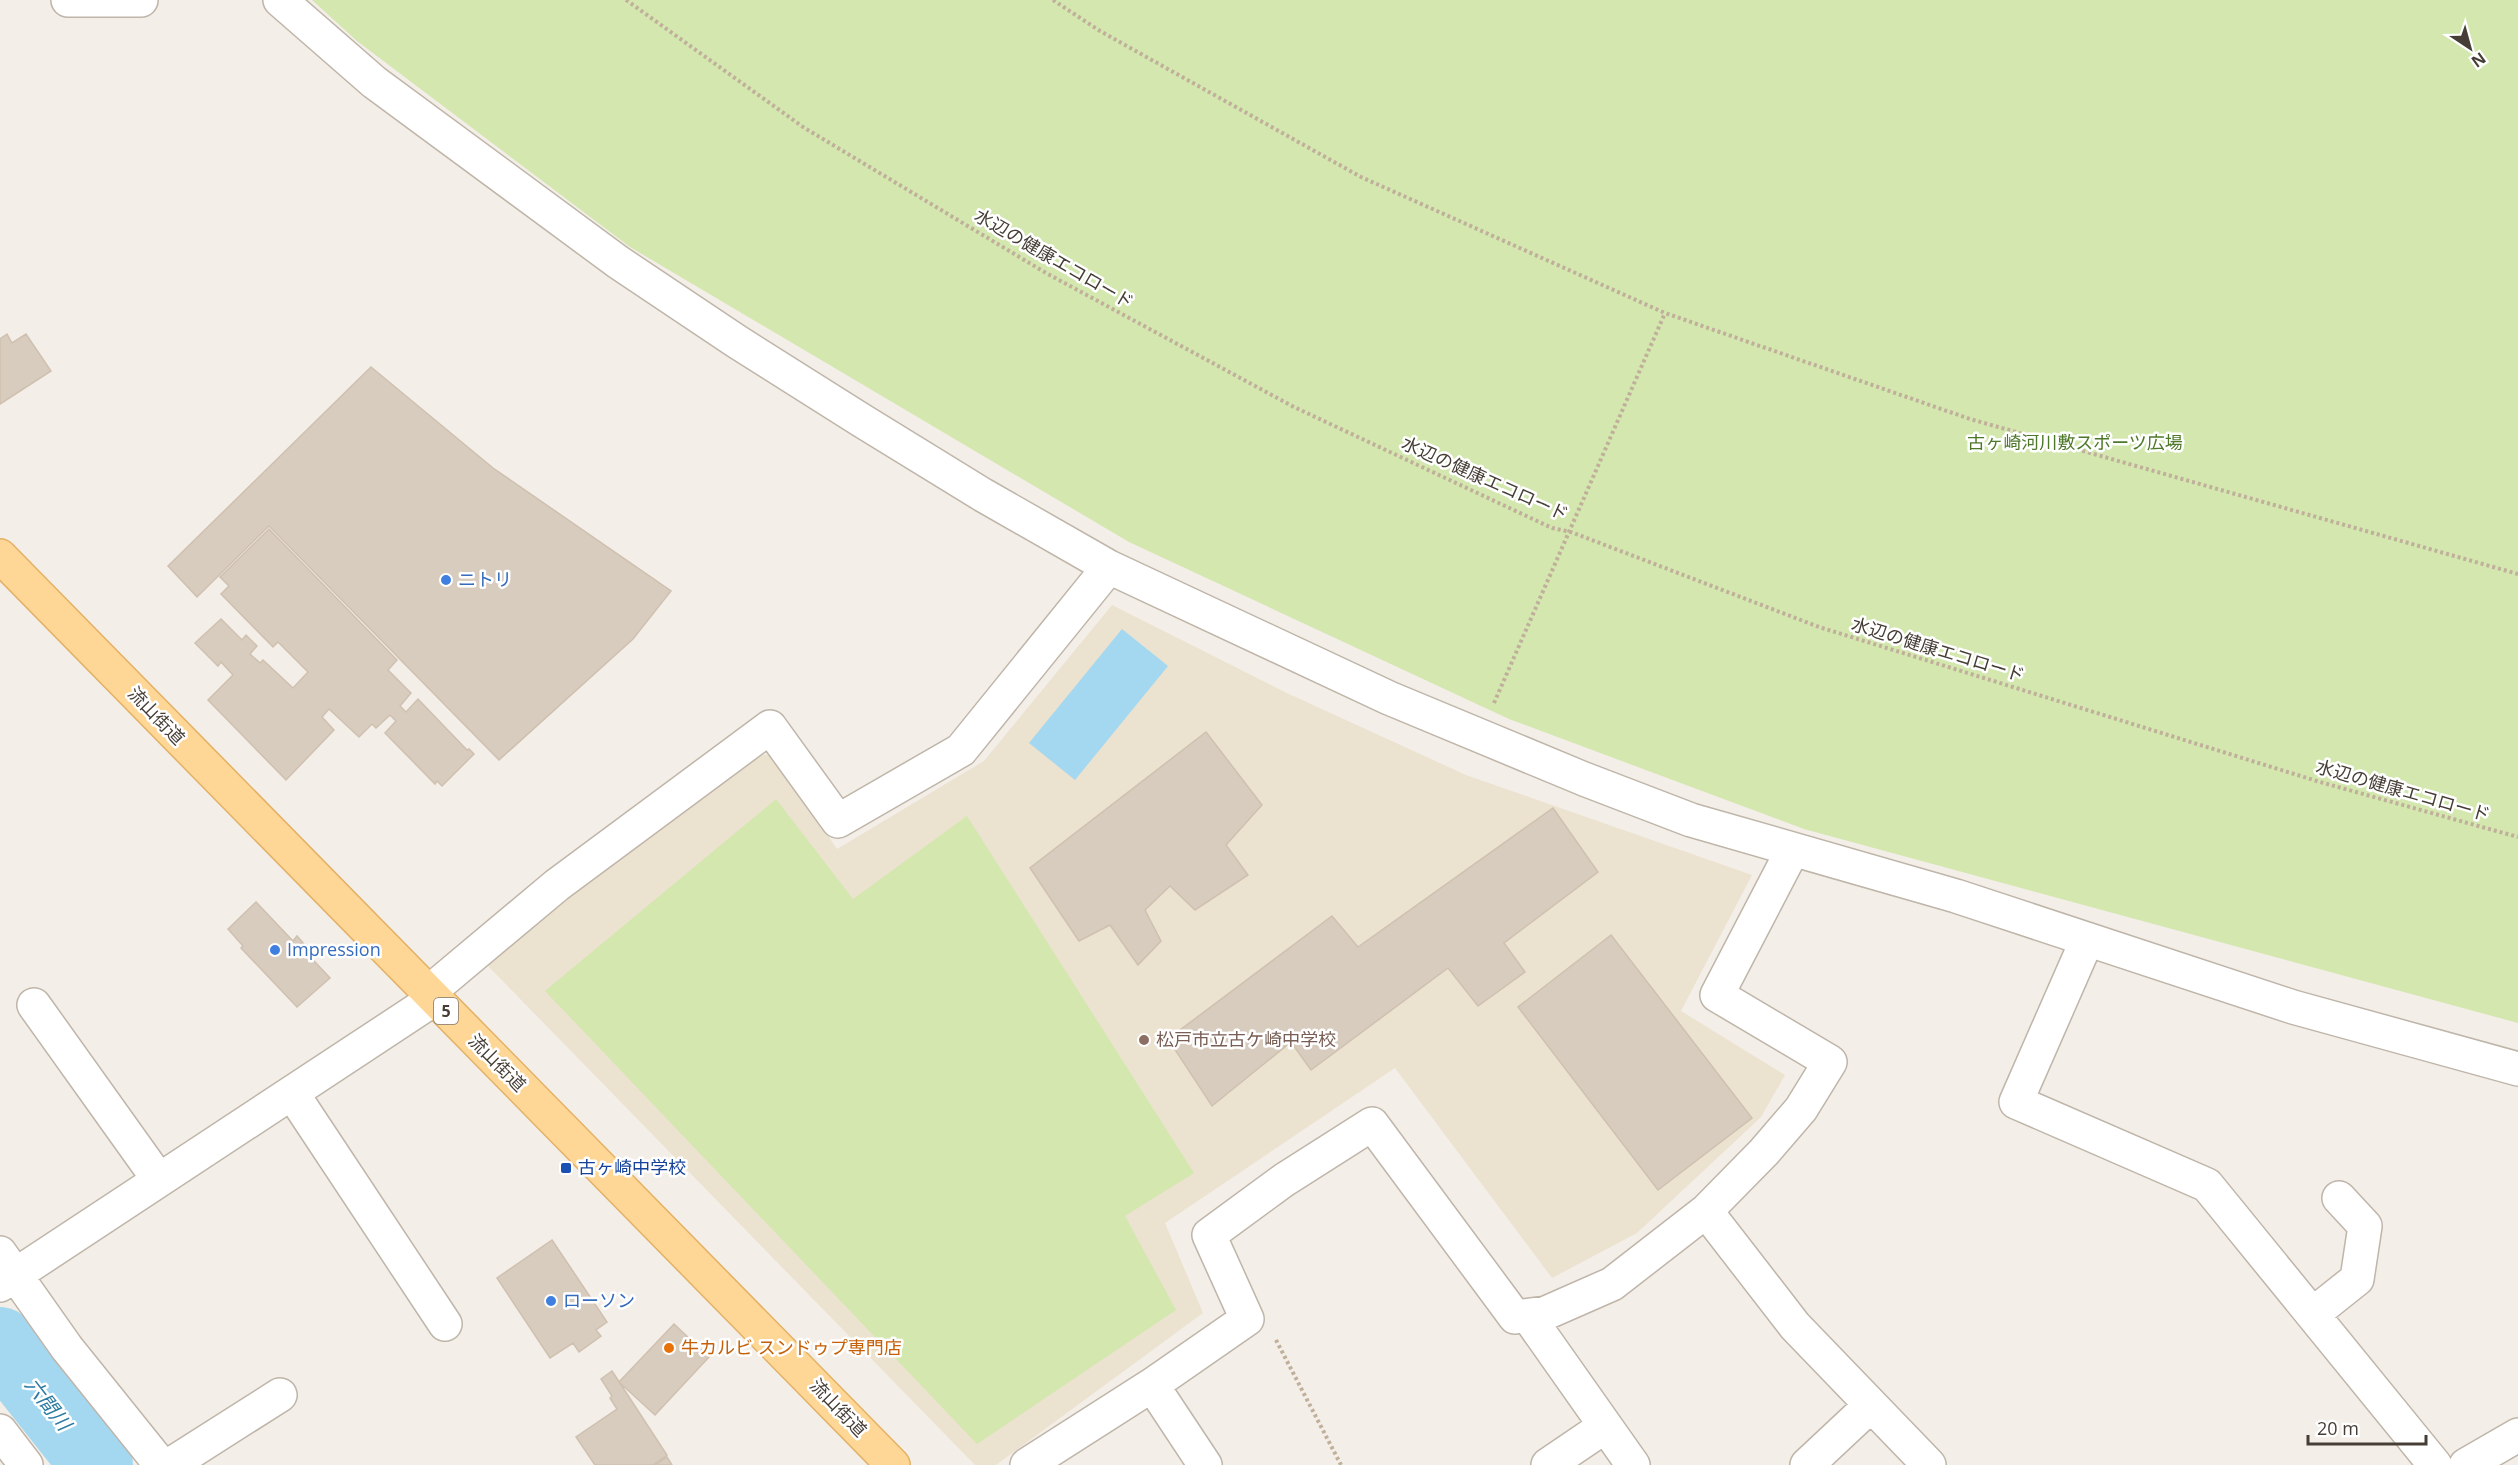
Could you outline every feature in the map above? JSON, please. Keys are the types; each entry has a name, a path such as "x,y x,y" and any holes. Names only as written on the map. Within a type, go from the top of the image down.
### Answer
{"main road":[{"name":"流山街道","path":"5,571 431,996 893,1465"}],"street":[{"path":"68,0 141,0"},
{"path":"280,0 374,82 618,262 736,341 871,426 983,495 1109,567 1389,698 1478,736 1691,820 1792,851 1956,896 2293,1007 2518,1069"},
{"path":"161,1465 5,1271 159,1180 292,1093 431,996 557,885 770,727 838,821 961,750 1109,567"},
{"path":"1027,1465 1152,1385 1247,1319 1209,1235 1284,1180 1372,1124 1515,1317 1546,1313 1612,1284 1706,1210 1764,1152 1801,1109 1830,1062 1717,995 1792,851"},
{"path":"2087,940 2016,1102 2207,1185 2435,1465"},
{"path":"34,1005 159,1180"},
{"path":"292,1093 445,1324"},
{"path":"2313,1314 2357,1279 2365,1226 2339,1198"},
{"path":"1706,1210 1795,1326 1929,1465"},
{"path":"1528,1316 1604,1427 1633,1465"},
{"path":"1152,1385 1205,1465"},
{"path":"170,1465 280,1395"},
{"path":"1807,1465 1870,1406"},
{"path":"1548,1465 1604,1427"},
{"path":"0,1431 27,1465"},
{"path":"2466,1465 2518,1435"}],"path":[{"name":"水辺の健康エコロード","path":"626,0 803,127 1046,273 1294,407 1552,528 1570,532 1819,627 2320,782 2518,837"},
{"path":"1053,0 1100,31 1361,177 1665,313 1970,419 2518,574"},
{"path":"1493,704 1665,313"},
{"path":"1247,1319 1267,1323 1341,1465"}],"shaded area":[{"name":"松戸市立古ケ崎中学校","path":"1112,605 1289,694 1466,775 1752,875 1681,1011 1785,1075 1761,1117 1637,1233 1552,1278 1395,1068 1165,1223 1203,1313 996,1465 975,1465 488,966 575,890 761,755 773,754 837,849 984,761"}],"green space":[{"name":"古ヶ崎河川敷スポーツ広場","path":"312,0 2518,0 2518,1023 1804,829 1509,719 1129,542 630,247 357,41"},
{"path":"776,799 853,899 967,816 1194,1173 1125,1216 1176,1310 977,1444 545,991"}],"water":[{"path":"1122,629 1168,666 1075,780 1029,743"}],"building":[{"path":"7,334 12,343 26,334 51,371 0,404 0,339"},
{"path":"371,367 493,468 671,591 633,639 499,760 269,526 197,597 168,566"},
{"path":"269,529 397,660 388,670 411,693 400,706 406,712 418,699 467,750 469,749 474,754 442,786 437,781 435,784 385,733 396,721 390,715 376,728 372,724 359,737 329,709 322,717 334,730 286,780 208,700 233,675 221,662 218,666 195,643 221,619 242,640 246,635 257,646 250,654 260,663 263,660 293,688 308,672 278,642 273,647 221,594 229,586 220,577"},
{"path":"1206,732 1262,805 1226,845 1248,875 1195,910 1170,886 1145,910 1161,941 1138,965 1110,925 1079,941 1030,868"},
{"path":"1553,808 1598,872 1504,943 1525,972 1478,1006 1448,968 1311,1070 1291,1042 1212,1106 1168,1039 1332,916 1358,947"},
{"path":"256,902 293,941 297,936 304,944 301,947 330,978 297,1007 241,948 243,946 228,929"},
{"path":"1611,935 1752,1118 1658,1190 1518,1007"},
{"path":"552,1240 607,1322 596,1330 601,1336 579,1352 573,1343 550,1358 497,1278"},
{"path":"674,1324 709,1357 655,1415 619,1382"},
{"path":"612,1371 667,1455 653,1465 595,1465 576,1437 617,1409 601,1379"},
{"path":"667,1457 672,1465 655,1465"}],"waterway":[{"name":"六間川","path":"0,1343 97,1465"}],"place":[{"name":"ニトリ","path":"446,580"},
{"name":"Impression","path":"275,950"},
{"name":"松戸市立古ケ崎中学校","path":"1144,1040"},
{"name":"古ヶ崎中学校","path":"566,1168"},
{"name":"ローソン","path":"551,1301"},
{"name":"牛カルビ スンドゥプ専門店","path":"669,1348"}]}
